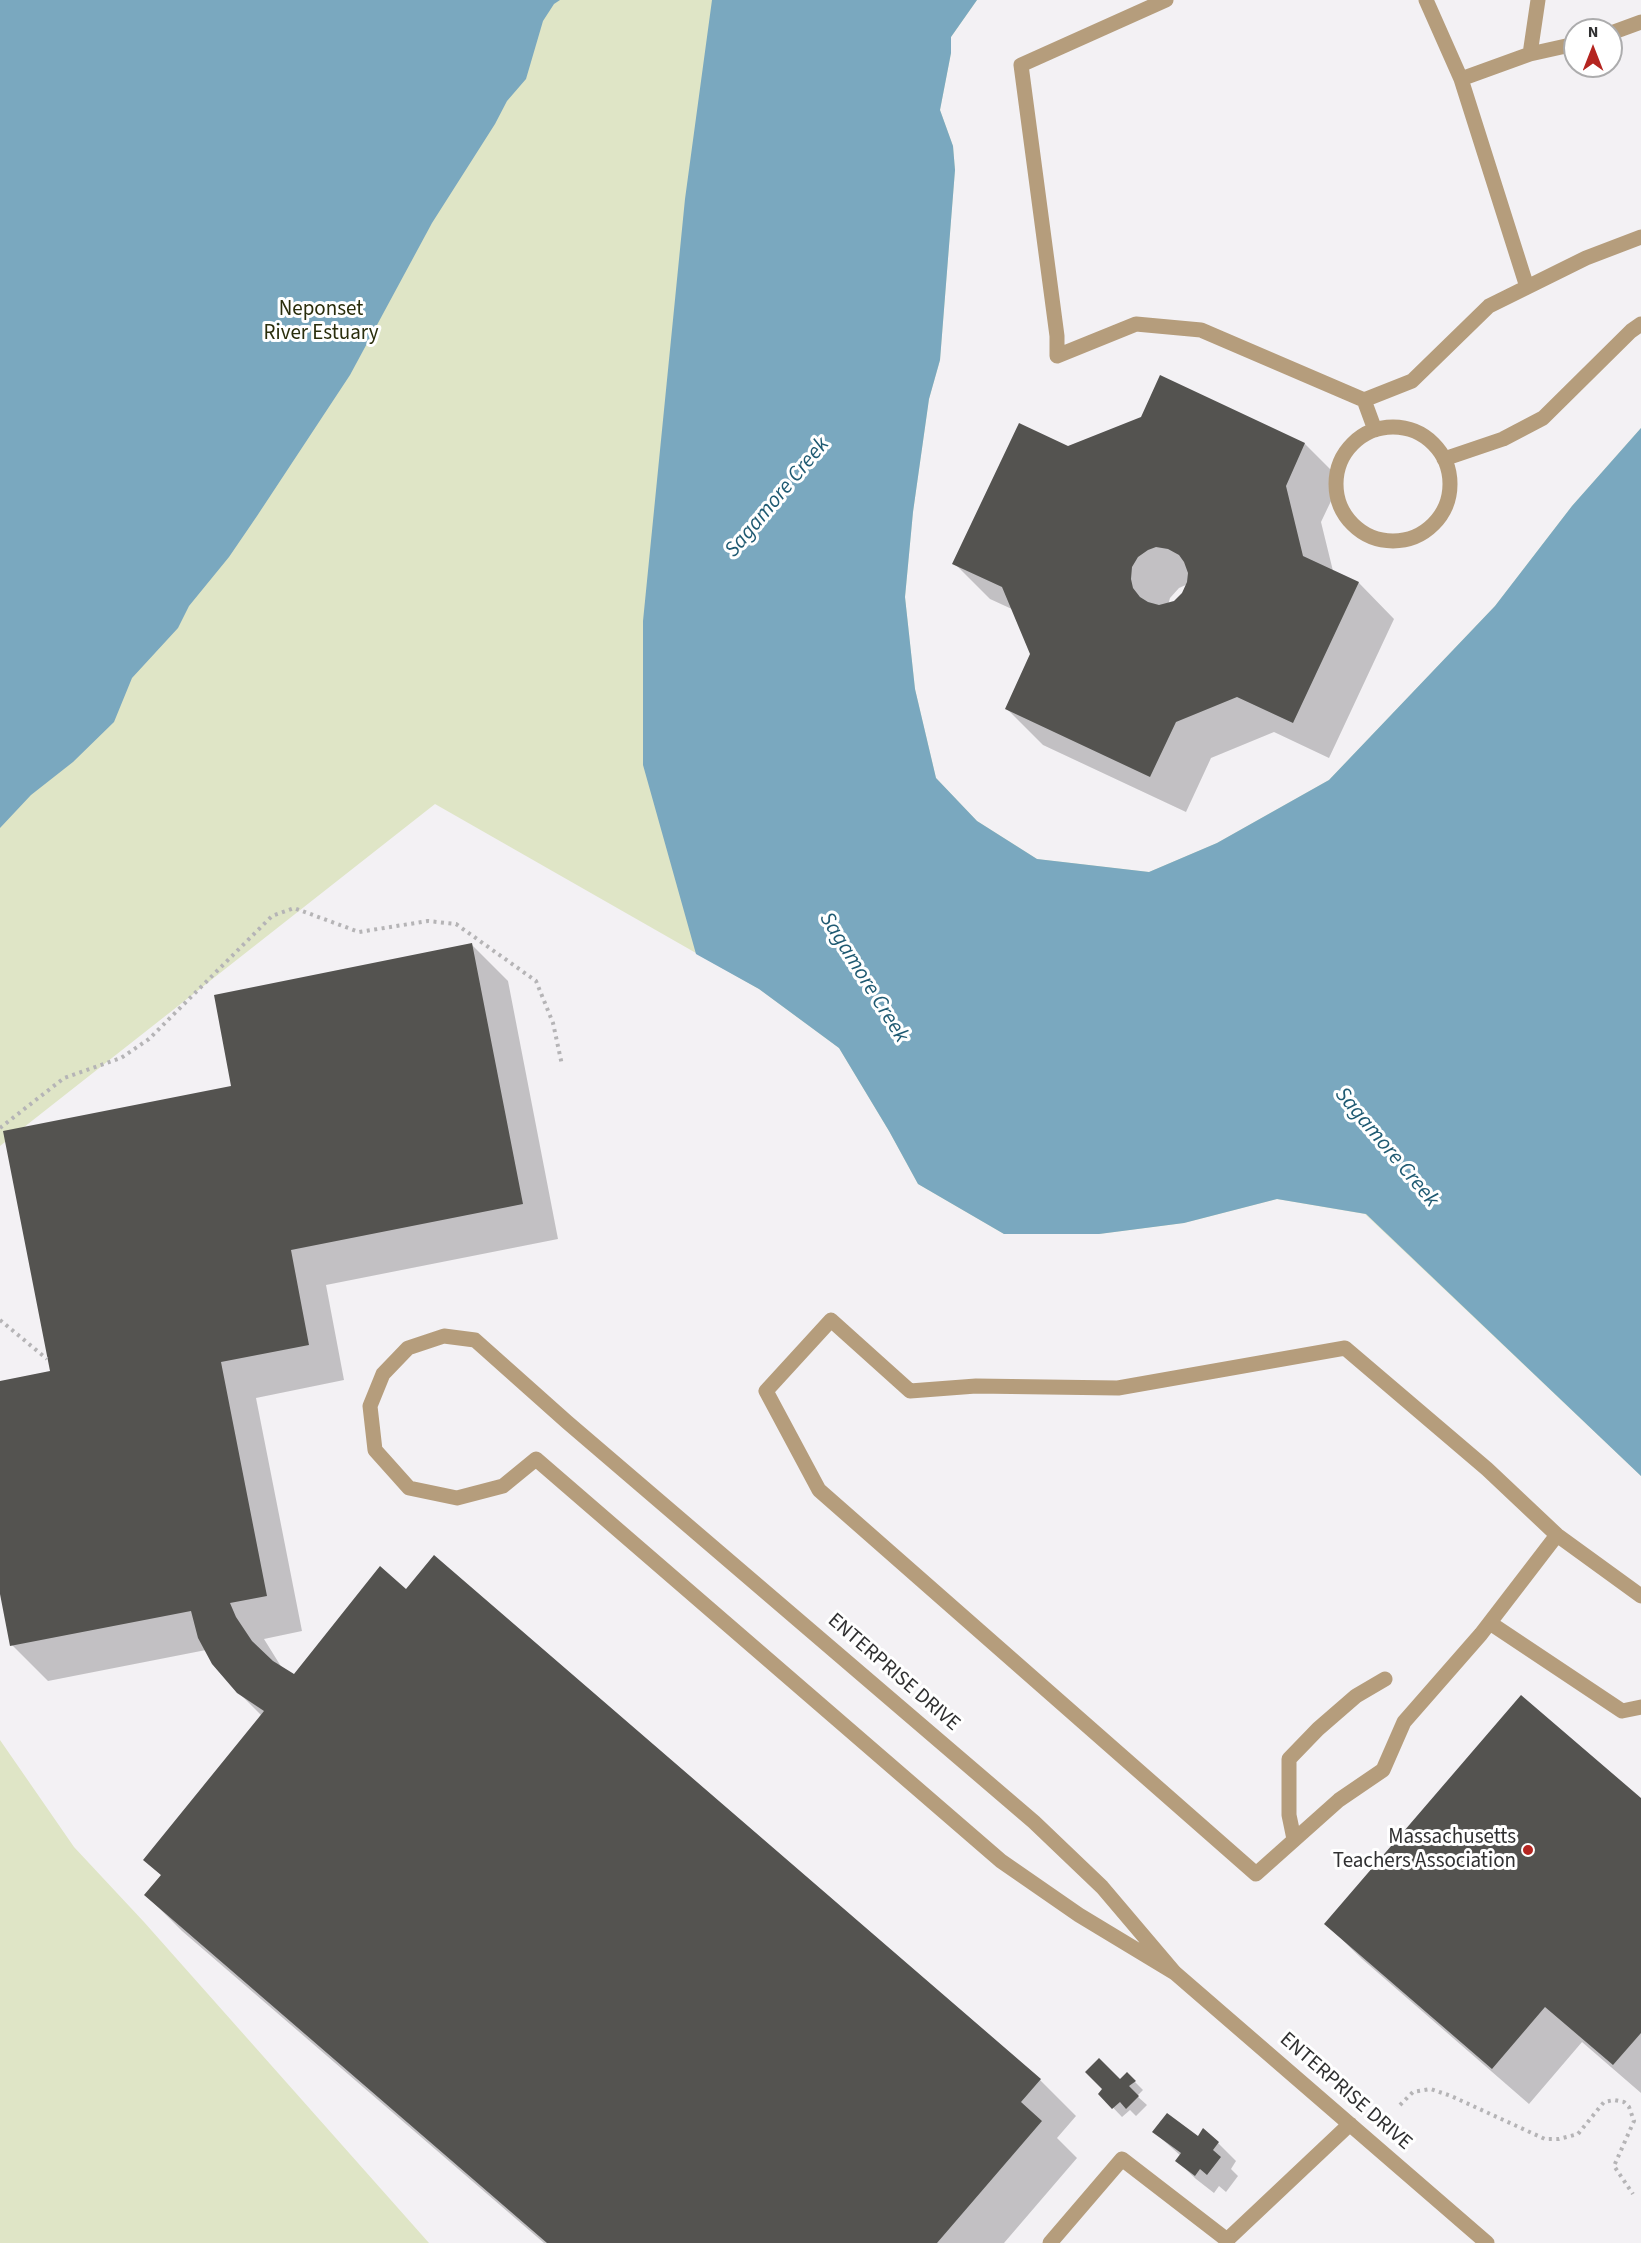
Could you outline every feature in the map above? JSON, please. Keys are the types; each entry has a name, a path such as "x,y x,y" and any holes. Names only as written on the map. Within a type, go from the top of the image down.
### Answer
{"street":[{"path":"1166,0 1021,65 1057,336 1057,356 1136,324 1201,330 1364,400 1412,381 1489,306 1586,258 1641,237"},
{"path":"1426,0 1461,79 1527,287"},
{"path":"1530,54 1538,0"},
{"path":"1623,29 1641,22"},
{"path":"1461,79 1530,54 1563,47"},
{"path":"1444,459 1503,439 1543,418 1630,331 1641,324"},
{"path":"1364,400 1375,429"},
{"path":"1407,428 1422,435 1435,445 1444,459 1450,478 1448,498 1441,516 1427,530 1409,539 1389,541 1370,537 1353,526 1341,510 1335,492 1336,472 1344,453 1357,439 1375,429 1407,428"},
{"path":"1557,1535 1490,1623 1404,1722 1383,1770 1339,1800 1256,1874 819,1490 766,1391 831,1320 910,1391 976,1386 1118,1388 1345,1348 1487,1469 1557,1535 1641,1596"},
{"name":"ENTERPRISE DRIVE","path":"1175,1973 1078,1915 1001,1861 536,1459 503,1486 457,1498 409,1488 375,1450 370,1406 383,1374 408,1348 444,1336 475,1340 567,1422 1034,1822 1102,1887 1175,1973 1487,2243"},
{"path":"1490,1623 1622,1711 1641,1707"},
{"path":"1294,1839 1289,1815 1289,1759 1318,1729 1356,1696 1385,1679"},
{"path":"1050,2243 1122,2159 1225,2242 1350,2124"}],"path":[{"path":"0,1128 64,1078 121,1058 149,1039 272,916 294,908 359,932 428,921 456,924 536,981 552,1023 562,1065"},
{"path":"0,1320 47,1359"},
{"path":"1400,2104 1413,2092 1431,2089 1452,2096 1545,2139 1559,2139 1578,2134 1604,2102 1614,2100 1624,2102 1629,2107 1634,2121 1614,2166 1633,2194"}],"green space":[{"name":"Neponset River Estuary","path":"0,0 977,0 951,37 951,53 940,110 953,146 955,170 940,360 929,399 913,512 905,597 915,689 936,778 977,821 1037,859 1149,872 1217,843 1329,780 1495,606 1572,506 1641,428 1641,1476 1365,1214 1277,1199 1184,1223 1099,1234 1004,1234 918,1184 839,1048 759,989 435,804 0,1146"},
{"path":"0,1740 74,1847 144,1922 429,2243 0,2243"}],"water":[{"path":"0,0 560,0 554,4 543,21 526,79 507,101 495,124 432,223 350,375 257,516 229,557 189,606 178,628 132,678 114,722 73,762 31,795 0,828"},
{"name":"Sagamore Creek","path":"712,0 977,0 951,37 951,53 940,110 953,146 955,170 940,360 929,399 913,512 905,597 915,689 936,778 977,821 1037,859 1149,872 1217,843 1329,780 1495,606 1572,506 1641,428 1641,1476 1366,1214 1277,1199 1184,1223 1099,1234 1004,1234 918,1184 839,1048 759,989 696,954 643,765 643,621 685,199"}],"building":[{"path":"1160,375 1305,443 1286,486 1303,556 1359,582 1293,723 1237,697 1176,722 1150,777 1005,709 1030,654 1002,587 952,564 1019,423 1068,446 1141,417","holes":["1156,547 1168,549 1179,555 1184,562 1188,573 1187,582 1182,593 1174,601 1159,605 1140,597 1133,588 1132,567 1138,557 1148,550"]},
{"path":"472,943 523,1204 291,1250 309,1345 221,1362 267,1596 230,1603 236,1617 252,1641 273,1661 294,1674 380,1566 406,1589 434,1555 1041,2079 1021,2102 1042,2121 937,2243 547,2243 144,1895 161,1875 143,1860 264,1711 237,1693 212,1664 198,1638 191,1611 10,1646 0,1594 0,1381 50,1371 3,1131 231,1086 214,995"},
{"path":"1521,1695 1641,1798 1641,2033 1613,2065 1545,2007 1492,2069 1324,1924"},
{"path":"1099,2058 1120,2079 1127,2072 1136,2081 1129,2086 1139,2096 1126,2109 1120,2102 1112,2109 1098,2094 1102,2089 1085,2072"},
{"path":"1167,2113 1198,2136 1203,2128 1219,2142 1213,2150 1221,2157 1207,2175 1200,2169 1195,2176 1175,2161 1181,2153 1152,2132"}],"place":[{"name":"Massachusetts Teachers Association","path":"1528,1850"}]}
